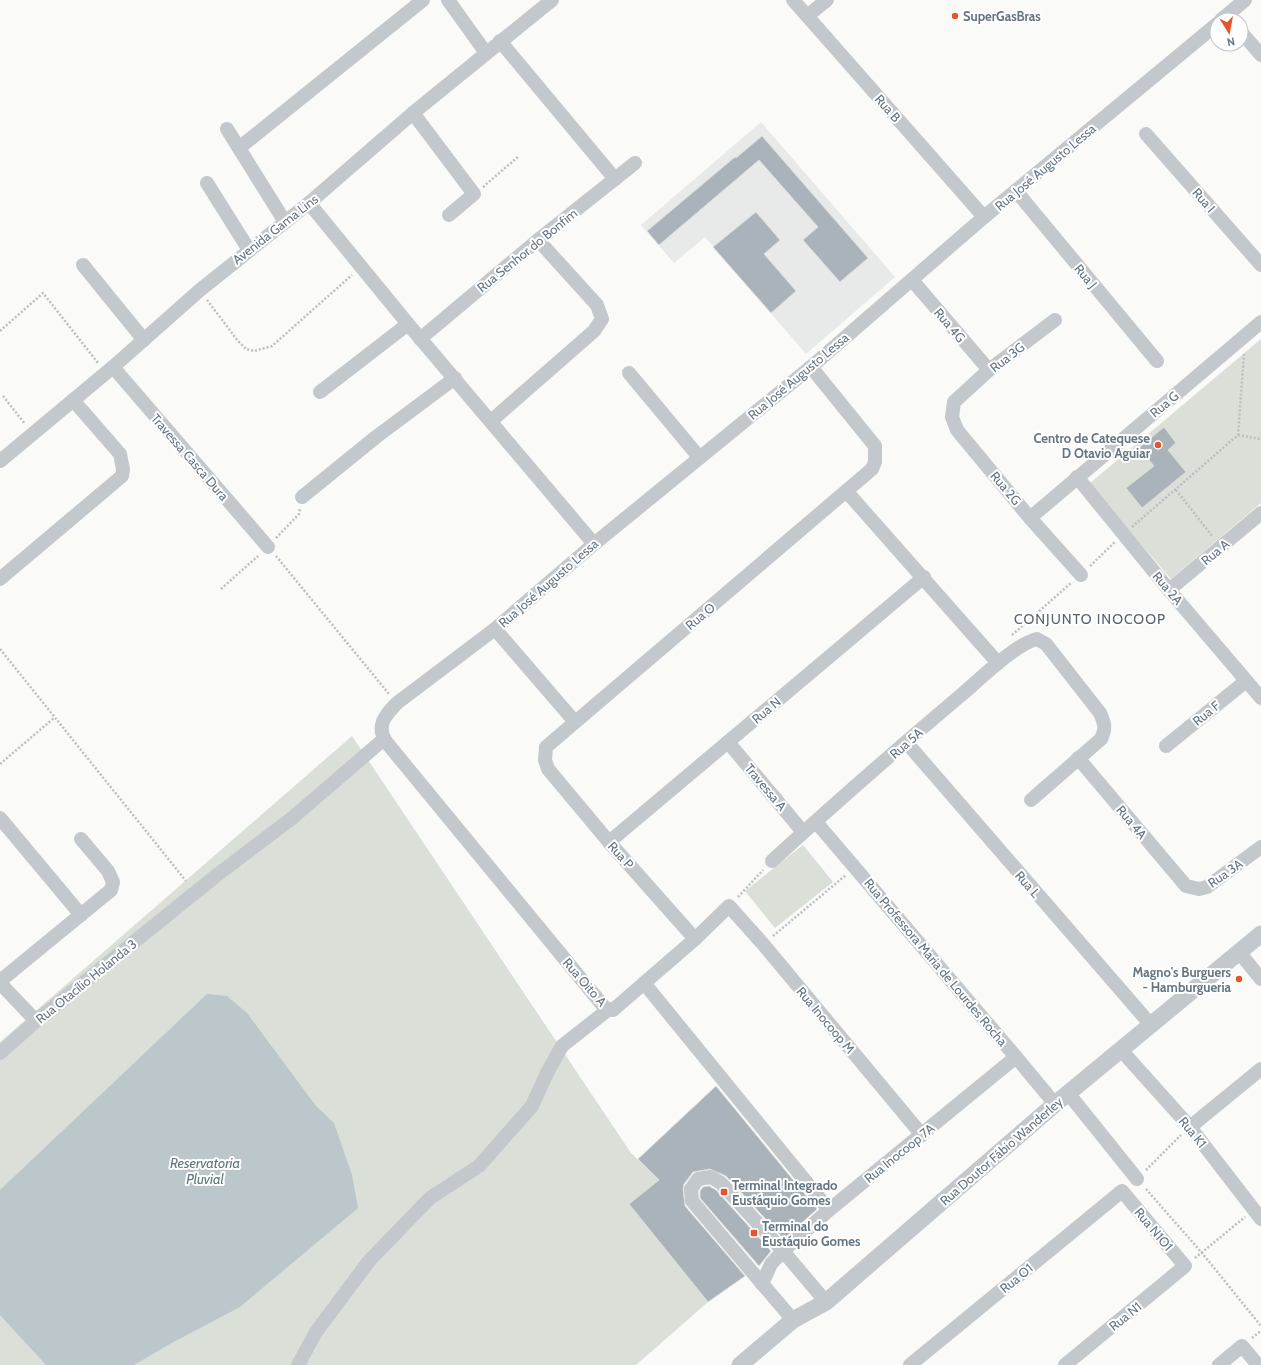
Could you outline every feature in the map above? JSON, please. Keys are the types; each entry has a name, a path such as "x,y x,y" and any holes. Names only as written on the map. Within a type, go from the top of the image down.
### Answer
{"street":[{"path":"239,148 423,0"},
{"path":"448,0 486,53"},
{"name":"Avenida Gama Lins","path":"0,461 74,400 200,290 309,203 413,113 552,0"},
{"name":"Rua B","path":"793,0 984,217"},
{"path":"807,16 827,0"},
{"name":"Rua José Augusto Lessa","path":"1232,12 1245,0"},
{"name":"Rua José Augusto Lessa","path":"382,734 386,715 397,704 495,629 594,544 811,367 984,217 1209,32"},
{"path":"500,41 615,178"},
{"path":"1249,41 1261,55"},
{"path":"413,113 474,194 449,215"},
{"path":"227,129 285,222"},
{"name":"Rua I","path":"1146,134 1261,265"},
{"name":"Rua Senhor do Bonfim","path":"420,339 634,162"},
{"path":"207,183 249,250"},
{"name":"Rua J","path":"1016,191 1157,361"},
{"path":"309,203 420,339 455,378 594,544"},
{"path":"491,421 594,331 602,319 597,306 538,240"},
{"path":"83,265 144,340"},
{"name":"Rua 4G","path":"912,280 989,370"},
{"name":"Rua 3G","path":"960,395 989,370 1055,320"},
{"name":"Rua G","path":"1030,518 1261,322"},
{"path":"320,392 408,324"},
{"name":"Rua O","path":"548,769 545,760 546,747 847,492 872,469 875,462 875,446 811,367"},
{"name":"Travessa Casca Dura","path":"109,370 268,547"},
{"path":"629,373 699,457"},
{"path":"302,498 376,437 455,378"},
{"name":"Rua 2G","path":"960,395 954,402 952,409 952,417 957,430 1030,518 1081,575"},
{"path":"0,579 122,476 124,469 120,454 74,400"},
{"name":"Rua 2A","path":"1077,477 1169,590 1261,698"},
{"path":"847,492 924,577 998,663"},
{"name":"Rua A","path":"1169,590 1261,513"},
{"name":"Rua N","path":"609,842 924,577"},
{"path":"495,629 574,722"},
{"name":"Rua 5A","path":"772,861 803,832 998,663 1032,640 1038,639 1046,644 1104,722 1105,730 1101,739 1078,758"},
{"name":"Rua F","path":"1166,746 1246,681"},
{"name":"Rua Otacílio Holanda 3","path":"0,1053 36,1021 174,910 291,819 382,734"},
{"name":"Rua Oito A","path":"382,734 600,1002 609,1010 613,1010 695,939"},
{"name":"Travessa A","path":"728,742 803,832"},
{"name":"Rua L","path":"906,742 1151,1025"},
{"path":"1031,800 1078,758"},
{"name":"Rua 4A","path":"1078,758 1186,886"},
{"name":"Rua P","path":"548,769 609,842 695,939"},
{"path":"0,818 81,915"},
{"name":"Rua Professora Maria de Lourdes Rocha","path":"816,822 856,867 1055,1104"},
{"path":"36,1021 0,982 111,890 113,882 108,872 81,839"},
{"name":"Rua 3A","path":"1186,886 1199,889 1208,888 1259,854"},
{"path":"695,939 729,906"},
{"name":"Rua Inocoop M","path":"729,906 763,944 922,1135"},
{"name":"Rua Doutor Fábio Wanderley","path":"746,1363 793,1320 826,1302 1068,1093 1261,934"},
{"path":"1239,952 1261,979"},
{"path":"644,983 830,1210"},
{"path":"298,1365 316,1332 369,1261 430,1198 479,1166 532,1106 547,1073 562,1046 609,1010"},
{"name":"Rua K1","path":"1121,1050 1190,1127 1259,1211"},
{"name":"Rua Inocoop 7A","path":"762,1284 771,1264 783,1251 830,1210 1016,1057"},
{"path":"1190,1127 1261,1069"},
{"path":"1068,1093 1137,1179"},
{"path":"793,1320 692,1201 690,1195 694,1183 704,1177 716,1179 783,1251 826,1302"},
{"name":"Rua N1O1","path":"1122,1191 1185,1266"},
{"name":"Rua O1","path":"910,1365 1122,1191"},
{"name":"Rua N1","path":"1065,1365 1185,1266"},
{"path":"1219,1365 1242,1346 1258,1365"}],"path":[{"path":"474,194 519,156"},
{"path":"200,290 238,341 246,349 254,351 272,346 361,267"},
{"path":"0,331 43,294 109,370"},
{"path":"1007,639 1081,575 1123,534 1176,490 1238,435 1245,336"},
{"path":"3,396 33,433"},
{"path":"1238,435 1261,439"},
{"path":"1176,490 1221,546"},
{"path":"268,547 397,704"},
{"path":"0,649 186,881"},
{"path":"0,764 54,718"},
{"path":"729,906 772,861"},
{"path":"763,944 856,867"},
{"path":"1190,1127 1137,1179 1202,1252 1261,1326"},
{"path":"1185,1266 1259,1211"}],"shaded area":[{"path":"761,122 895,277 806,354 705,237 674,263 641,225"},
{"path":"1261,339 1261,503 1171,579 1089,484"},
{"path":"352,736 631,1153 659,1180 629,1204 708,1302 636,1365 0,1365 0,1042"},
{"path":"803,845 833,882 775,928 745,891"}],"water":[{"name":"Reservatoria Pluvial","path":"207,994 227,996 247,1013 316,1106 334,1123 352,1175 358,1208 240,1307 168,1345 134,1365 46,1365 0,1315 0,1190"}],"building":[{"path":"762,136 868,258 840,282 803,240 818,227 759,160 659,245 647,231"},
{"path":"756,212 780,240 764,254 796,291 771,313 713,247"},
{"path":"1164,427 1176,443 1168,450 1186,472 1142,508 1126,488 1154,466 1139,448"},
{"name":"Terminal Integrado Eustáquio Gomes","path":"716,1086 817,1209 784,1239 726,1176 710,1169 693,1172 684,1184 683,1189 685,1206 745,1276 708,1302 629,1204 659,1180 638,1159"},
{"path":"709,1186 716,1190 771,1251 759,1266 700,1198 700,1191 703,1187"}],"place":[{"name":"SuperGasBras","path":"955,16"},
{"name":"Centro de Catequese D Otavio Aguiar","path":"1158,445"},
{"name":"Magno's Burguers - Hamburgueria","path":"1239,979"},
{"name":"Terminal Integrado Eustáquio Gomes","path":"724,1192"},
{"name":"Terminal do Eustáquio Gomes","path":"754,1233"}],"district":[{"name":"CONJUNTO INOCOOP","path":"1090,619"}]}
